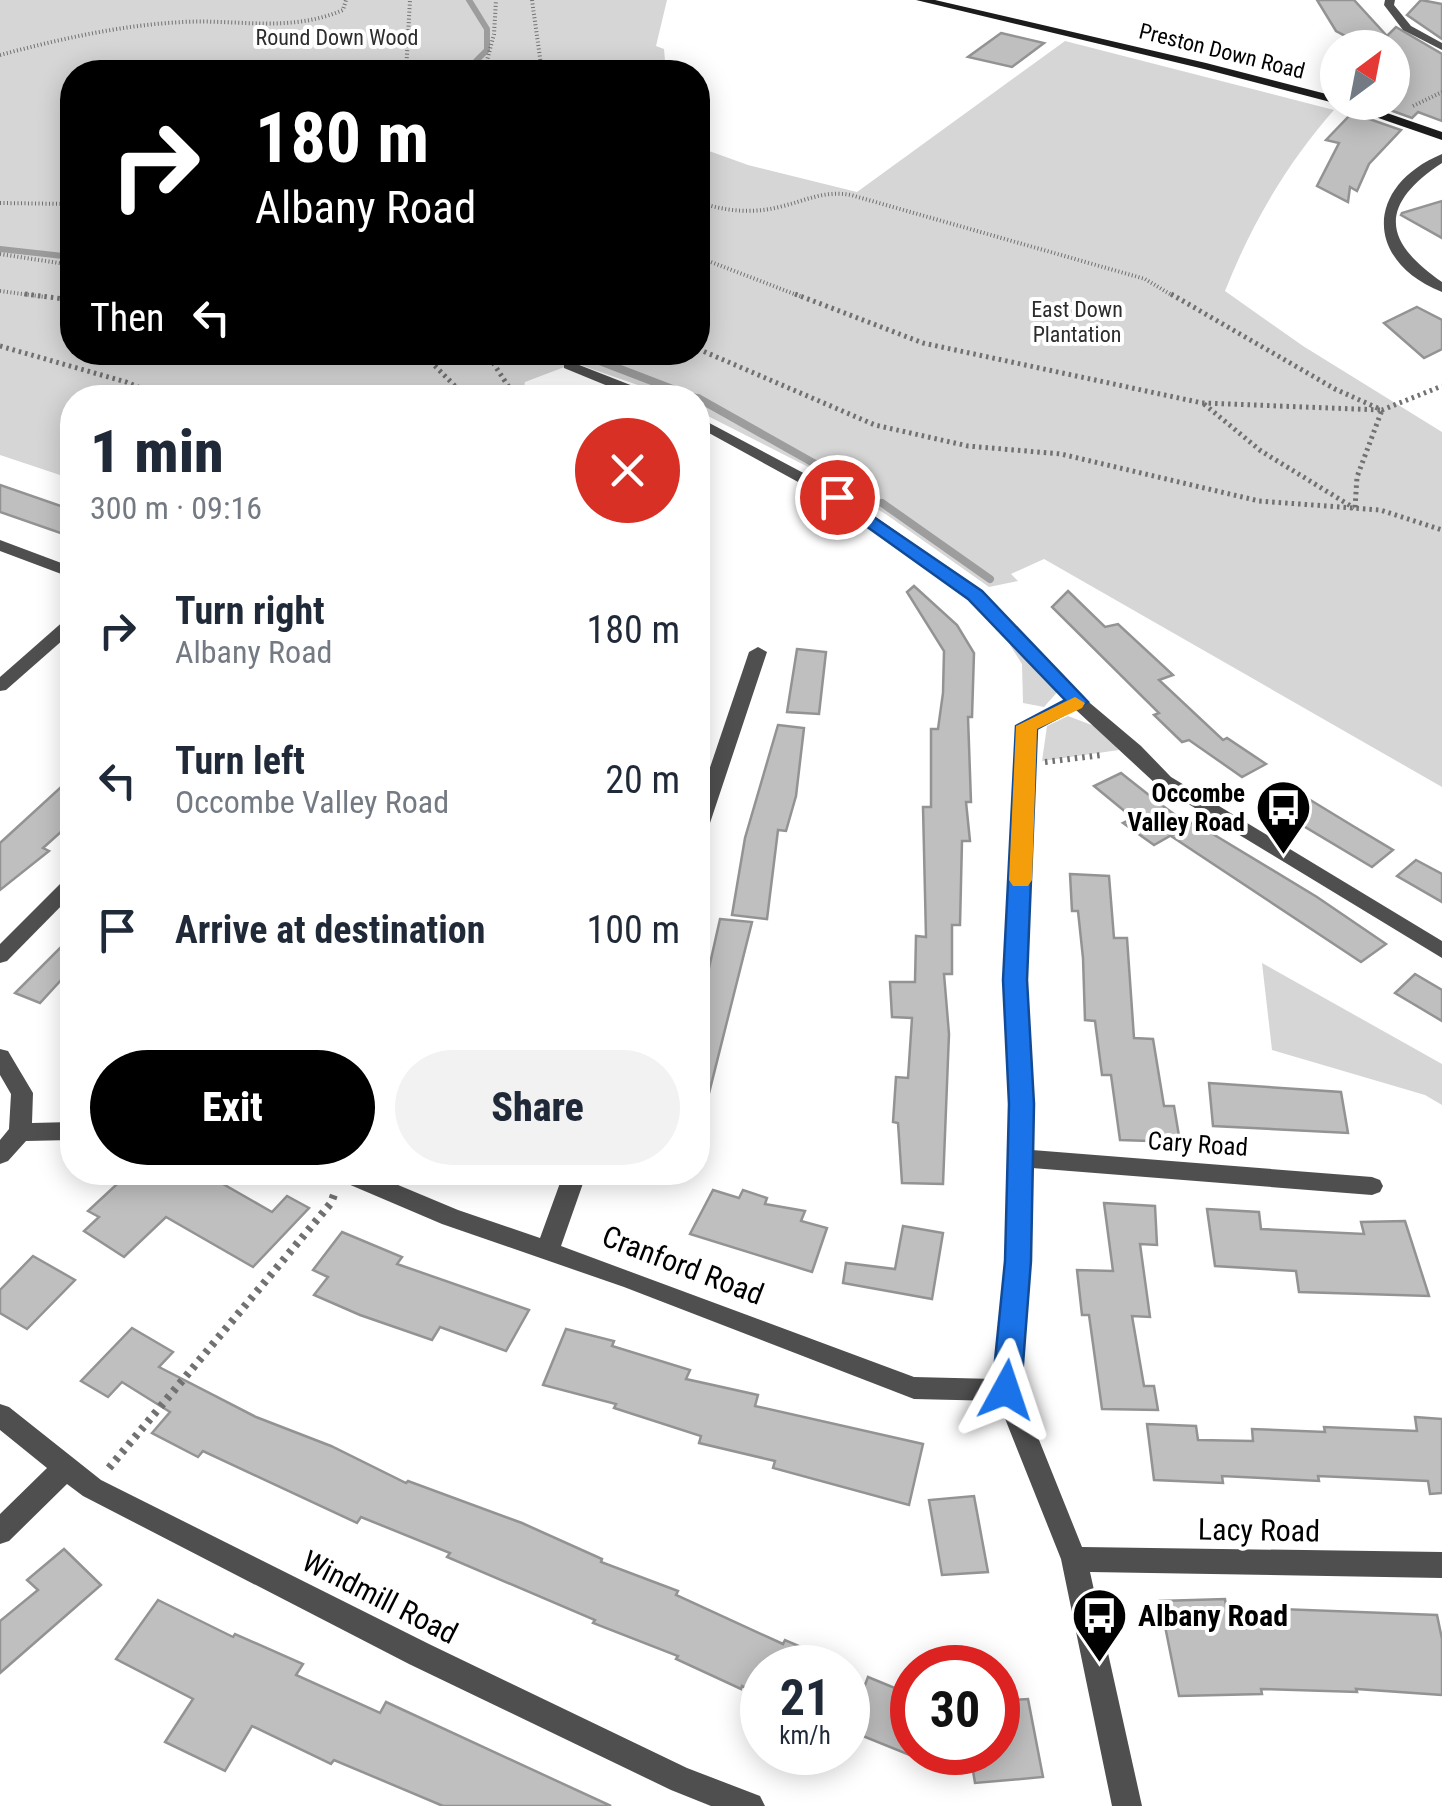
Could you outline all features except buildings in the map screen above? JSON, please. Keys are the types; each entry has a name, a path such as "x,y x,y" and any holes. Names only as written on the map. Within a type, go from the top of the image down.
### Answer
{"street":[{"name":"Preston Down Road","path":"920,0 1206,66 1320,97"},
{"path":"1390,0 1389,5 1408,28 1442,47"},
{"name":"Preston Down Road","path":"1394,120 1442,136"},
{"path":"1442,158 1421,170 1392,203 1385,222 1390,241 1422,276 1442,288"},
{"path":"569,365 619,385"},
{"path":"710,428 837,497 975,595 1078,702 1164,781 1442,951"},
{"path":"0,545 60,568"},
{"path":"0,686 60,634"},
{"path":"710,794 758,652"},
{"path":"1078,702 1027,726 1015,980 1022,1104 1018,1261 1006,1390 1074,1559 1127,1806"},
{"path":"0,956 60,896"},
{"path":"0,1057 22,1093 20,1132 0,1155"},
{"path":"20,1132 60,1131"},
{"name":"Cary Road","path":"1020,1158 1372,1186"},
{"name":"Cranford Road","path":"354,1185 548,1250 914,1388 1006,1390"},
{"path":"548,1250 571,1185"},
{"name":"Windmill Road","path":"0,1415 92,1488 437,1662 682,1780 750,1806"},
{"path":"0,1532 64,1469"},
{"name":"Lacy Road","path":"1074,1559 1442,1565"}],"path":[{"path":"0,54 148,25 212,20 305,26 343,10 346,0"},
{"path":"407,60 410,0"},
{"path":"487,60 496,0"},
{"path":"532,0 540,60"},
{"path":"710,207 723,212 790,205 824,189 1107,266 1146,279 1335,389 1382,410"},
{"path":"0,203 60,204"},
{"path":"0,254 60,263"},
{"path":"710,262 923,343 1202,403 1382,410 1442,386"},
{"path":"0,291 60,298"},
{"path":"0,346 60,363"},
{"path":"710,354 874,425 968,446 1061,454 1260,501 1380,510 1442,530"},
{"path":"66,365 133,385"},
{"path":"434,365 454,385"},
{"path":"1202,403 1261,451 1355,508"},
{"path":"1355,508 1356,477 1382,410"},
{"path":"1053,762 1113,754"},
{"path":"92,1488 331,1203 337,1185"}],"green space":[{"name":"Round Down Wood","path":"0,0 667,0 656,46 664,49 665,60 60,60 60,365 570,365 524,385 60,385 60,475 0,455"},
{"name":"East Down Plantation","path":"1065,41 1320,106 1320,120 1326,120 1272,196 1225,291 1303,346 1442,432 1442,787 1044,559 1011,574 1018,581 989,587 816,471 710,417 710,385 638,385 581,365 710,365 710,151 748,165 857,192"},
{"path":"1012,642 1060,689 1044,707 1023,703 1022,664 1010,645"},
{"path":"1068,716 1097,727 1119,750 1042,761 1047,726"},
{"path":"1262,963 1442,1064 1442,1105 1425,1095 1272,1050"}],"waterway":[{"path":"469,0 487,29 487,50 477,60"},
{"path":"0,249 60,256"},
{"path":"610,365 662,385"},
{"path":"710,405 874,497"},
{"path":"882,503 990,579"}],"slow traffic":[{"path":"1021,880 1027,726 1075,703"}],"place":[{"name":"Occombe Valley Road","path":"1284,856"},
{"name":"Albany Road","path":"1099,1664"}],"route":[{"path":"837,497 975,595 1078,702 1027,726 1015,980 1022,1104 1018,1261 1006,1390"}]}
